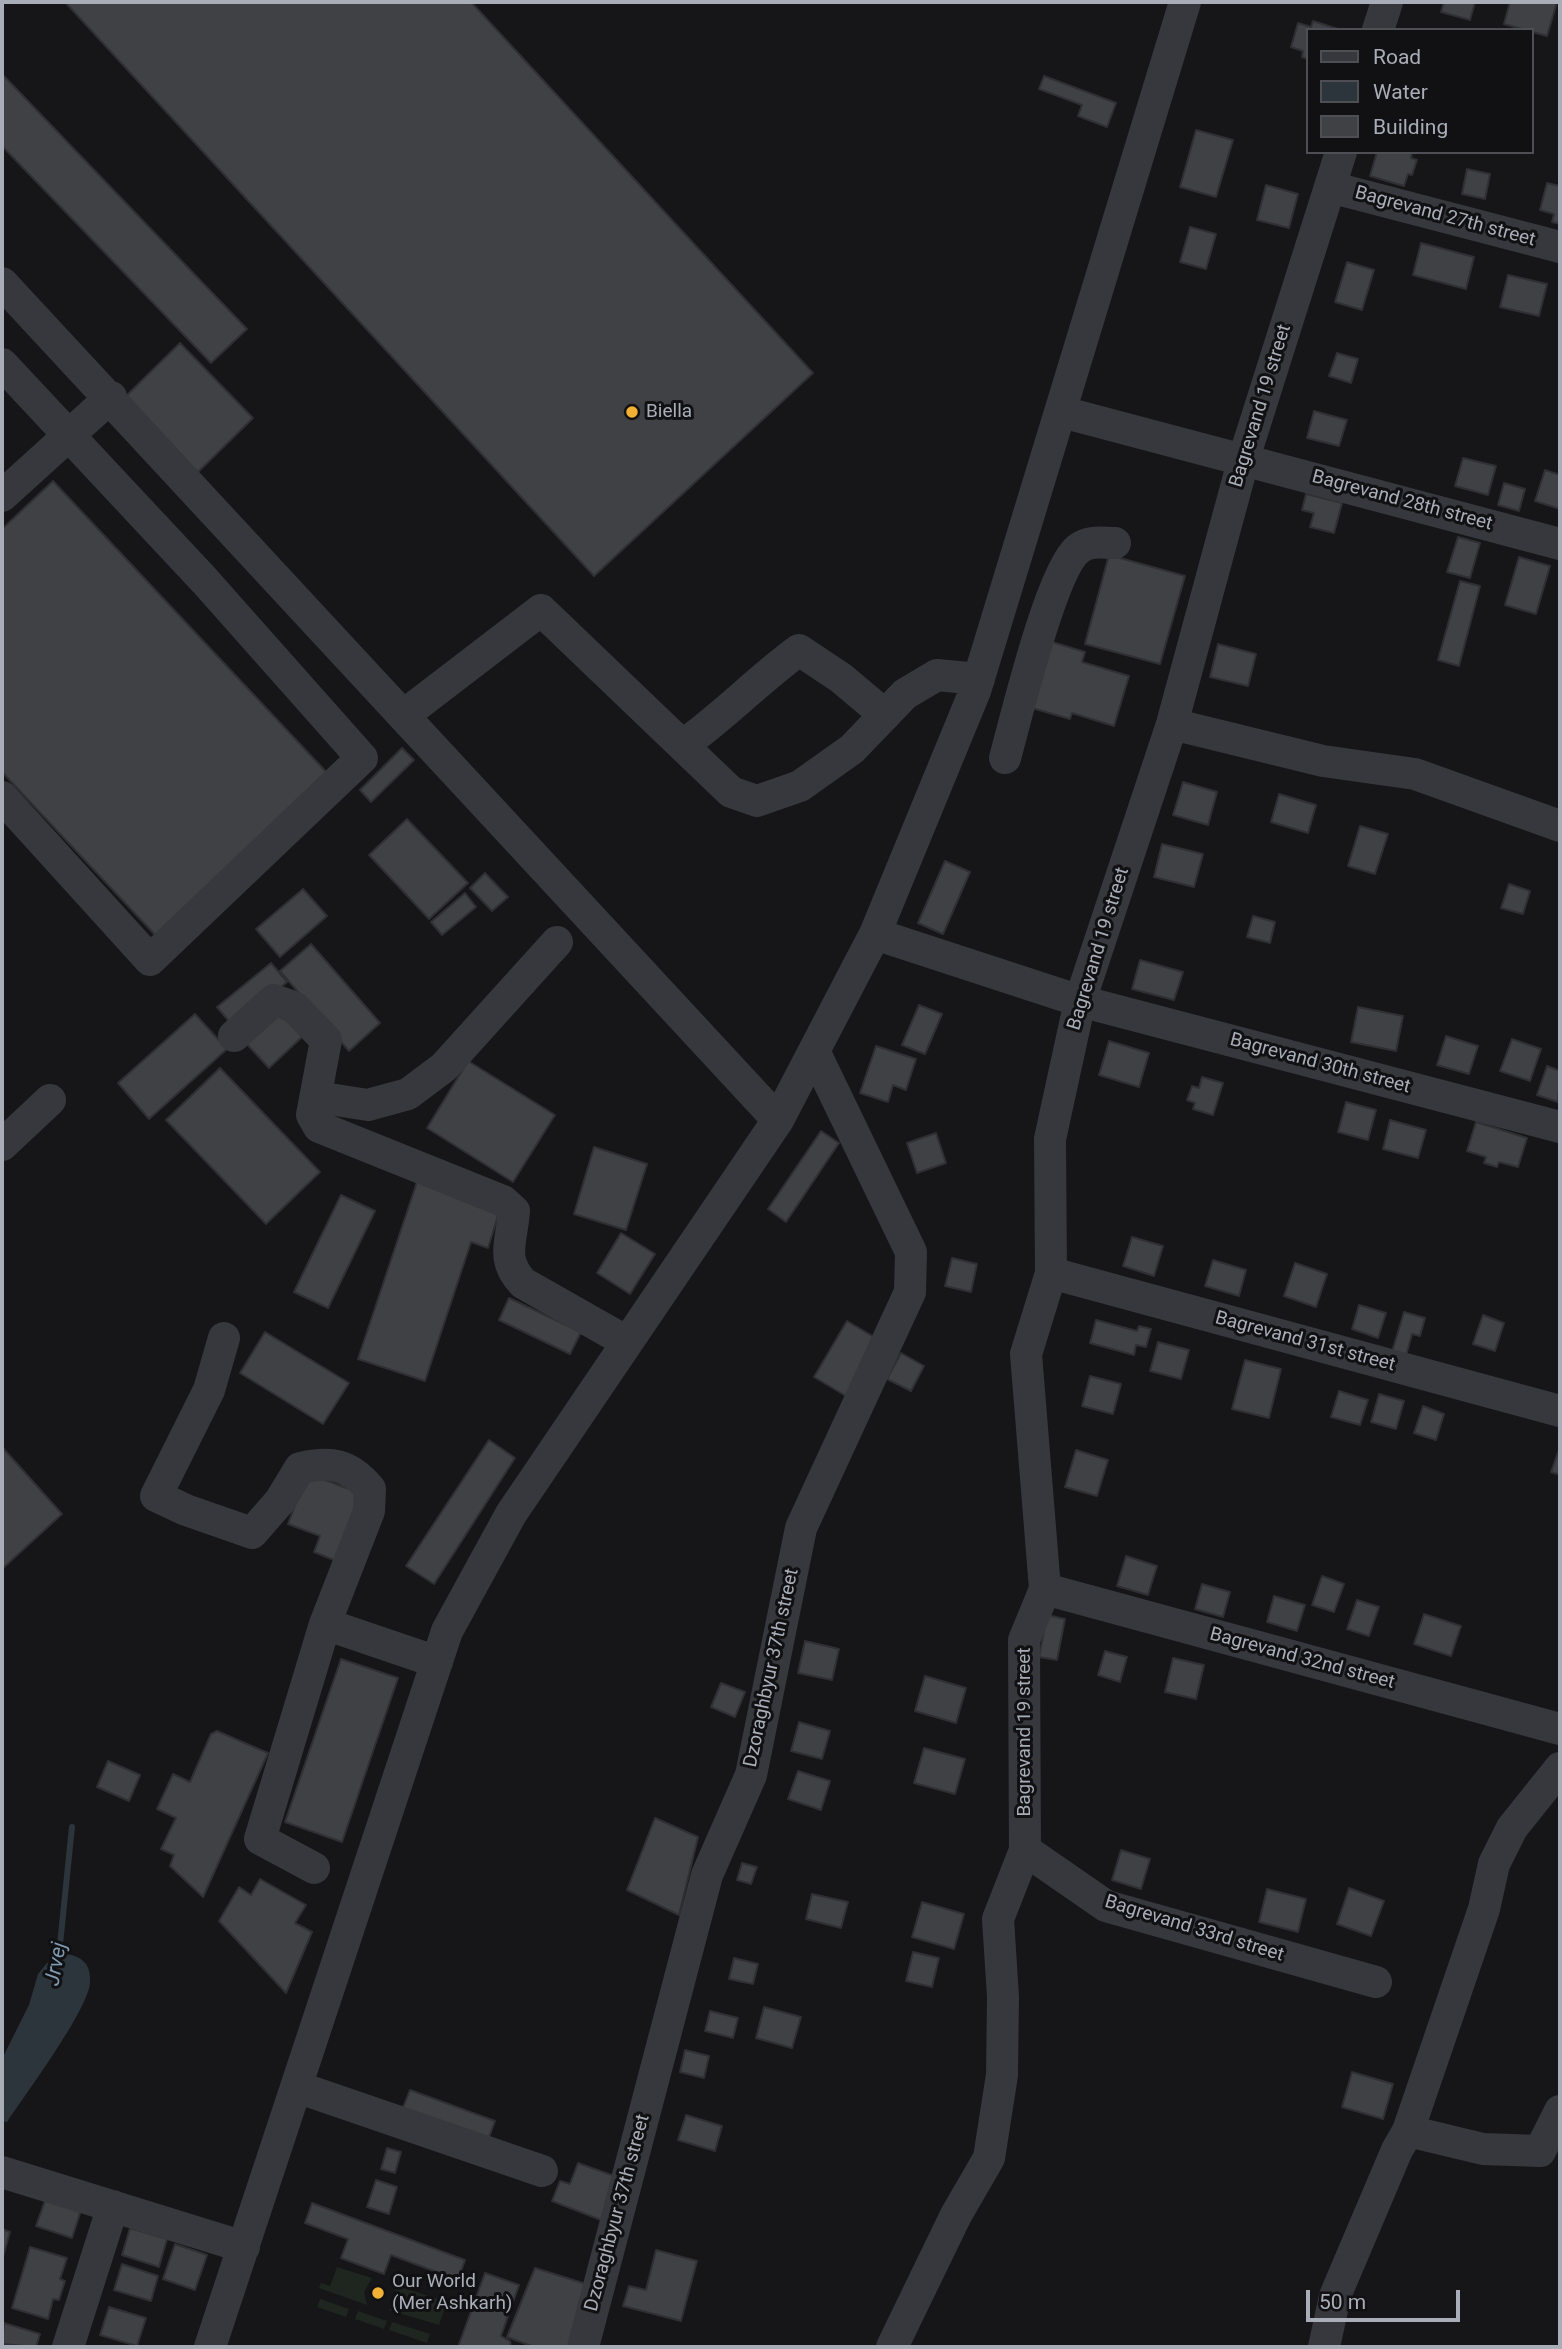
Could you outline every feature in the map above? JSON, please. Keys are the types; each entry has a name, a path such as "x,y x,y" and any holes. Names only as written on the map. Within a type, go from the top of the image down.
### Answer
{"street":[{"path":"210,2347 447,1631 471,1582 511,1514 778,1120 875,934 979,678 1185,2"},
{"path":"1379,28 1387,2"},
{"name":"Bagrevand 19 street","path":"1025,1850 1024,1640 1045,1589 1026,1354 1051,1273 1049,1139 1080,1000 1172,724 1244,458 1339,154"},
{"name":"Bagrevand 27th street","path":"1330,187 1560,247"},
{"path":"2,283 111,397 778,1120"},
{"path":"2,364 205,581 362,758 150,960 2,797"},
{"path":"2,496 111,397"},
{"name":"Bagrevand 28th street","path":"1062,412 1244,458 1560,544"},
{"path":"1005,758 1045,617 1078,549 1090,542 1115,543"},
{"path":"1002,606 1045,617"},
{"path":"404,715 541,610 731,792 757,801 800,786 852,749 905,694 937,675 979,678"},
{"path":"683,745 721,718 777,666 799,650 841,678 885,715"},
{"path":"1172,724 1323,761 1415,774 1560,826"},
{"name":"Bagrevand 30th street","path":"875,934 1080,1000 1560,1127"},
{"path":"316,1097 368,1105 408,1094 444,1067 557,942"},
{"path":"234,1036 274,1000 294,1007 326,1040 312,1115 319,1127 503,1201 514,1211 508,1257 512,1272 523,1283 628,1342"},
{"name":"Dzoraghbyur 37th street","path":"583,2347 707,1875 751,1774 801,1528 910,1292 911,1252 815,1053"},
{"path":"2,1145 50,1100"},
{"name":"Bagrevand 31st street","path":"1051,1273 1560,1411"},
{"path":"224,1338 209,1390 156,1496 186,1510 252,1533 280,1501 300,1468 324,1462 356,1473 370,1489 369,1511 325,1624 260,1839 314,1868"},
{"name":"Bagrevand 32nd street","path":"1045,1589 1560,1729"},
{"path":"325,1624 437,1662"},
{"path":"1324,2347 1335,2296 1397,2150 1408,2131 1484,1909 1494,1864 1512,1828 1560,1768"},
{"path":"892,2347 956,2215 989,2158 1002,2076 1003,1997 998,1919 1025,1850"},
{"name":"Bagrevand 33rd street","path":"1025,1850 1106,1906 1376,1982"},
{"path":"297,2087 542,2172"},
{"path":"1408,2131 1483,2149 1540,2151 1560,2111"},
{"path":"2,2172 244,2247"},
{"path":"68,2347 113,2206"}],"shaded area":[{"path":"337,2267 372,2278 364,2292 367,2305 319,2288 321,2283 330,2286"},
{"path":"395,2285 447,2302 439,2325 389,2310 397,2300"},
{"path":"320,2299 349,2309 346,2317 317,2307"},
{"path":"358,2311 387,2321 384,2329 355,2319"},
{"path":"392,2322 430,2334 427,2343 389,2330"}],"water":[{"path":"68,1954 82,1960 88,1967 90,1983 87,1996 68,2032 41,2073 7,2122 2,2121 2,2059 29,2005 38,1974 47,1963"}],"building":[{"path":"65,2 471,2 813,373 594,576"},
{"path":"1444,2 1475,2 1470,20 1441,12"},
{"path":"1510,2 1557,2 1547,36 1534,32 1534,28 1504,24"},
{"path":"1313,21 1335,28 1306,28 1306,58 1302,57 1303,51 1291,47 1298,23 1311,27"},
{"path":"2,74 247,329 211,363 2,146"},
{"path":"1044,76 1116,103 1107,127 1078,116 1082,105 1039,89"},
{"path":"1196,130 1233,140 1216,197 1180,187"},
{"path":"1376,154 1412,154 1411,158 1417,160 1412,175 1408,174 1404,186 1370,176"},
{"path":"1467,169 1490,174 1485,199 1462,194"},
{"path":"1547,183 1560,186 1560,224 1552,222 1554,214 1540,210"},
{"path":"1266,185 1298,194 1289,228 1257,220"},
{"path":"1190,227 1216,234 1206,269 1180,262"},
{"path":"1421,243 1474,257 1466,289 1413,275"},
{"path":"1347,262 1374,270 1362,310 1335,302"},
{"path":"1508,275 1547,284 1539,316 1500,307"},
{"path":"180,343 253,418 197,473 124,398"},
{"path":"1337,353 1358,359 1351,383 1329,376"},
{"path":"1314,411 1347,420 1339,446 1307,438"},
{"path":"1463,458 1496,466 1488,495 1455,486"},
{"path":"1545,470 1560,475 1560,509 1535,501"},
{"path":"53,481 330,776 158,938 2,772 2,529"},
{"path":"1504,483 1525,489 1519,511 1498,505"},
{"path":"1306,494 1342,503 1334,533 1310,527 1314,513 1302,510"},
{"path":"1458,537 1480,543 1470,578 1447,572"},
{"path":"1109,555 1185,576 1160,664 1085,644"},
{"path":"1519,557 1550,566 1536,614 1505,605"},
{"path":"1460,581 1480,586 1459,666 1438,660"},
{"path":"1052,642 1085,652 1082,662 1129,676 1114,726 1072,713 1070,719 1032,708"},
{"path":"1218,644 1256,654 1248,686 1210,677"},
{"path":"402,748 414,760 371,802 360,790"},
{"path":"1183,782 1217,792 1208,825 1173,815"},
{"path":"1279,794 1316,805 1308,833 1271,822"},
{"path":"407,819 468,883 429,919 369,855"},
{"path":"1360,826 1388,834 1375,874 1348,866"},
{"path":"1162,844 1203,854 1194,887 1154,877"},
{"path":"945,861 970,872 943,934 918,923"},
{"path":"485,873 508,897 492,911 470,888"},
{"path":"1509,884 1530,891 1523,914 1501,908"},
{"path":"303,889 327,916 280,957 256,929"},
{"path":"465,893 476,907 442,935 431,922"},
{"path":"1253,916 1275,922 1270,943 1247,937"},
{"path":"311,944 380,1023 349,1051 280,971"},
{"path":"1140,960 1183,972 1174,1000 1132,989"},
{"path":"271,963 287,982 233,1026 217,1007"},
{"path":"919,1005 942,1014 925,1054 902,1045"},
{"path":"1358,1007 1403,1016 1396,1051 1351,1042"},
{"path":"279,1010 303,1036 269,1068 245,1042"},
{"path":"195,1014 227,1049 149,1119 118,1083"},
{"path":"1446,1036 1478,1046 1469,1074 1437,1065"},
{"path":"1512,1039 1541,1049 1530,1081 1500,1071"},
{"path":"1109,1041 1149,1053 1139,1087 1099,1075"},
{"path":"876,1046 916,1059 906,1090 893,1085 888,1102 860,1093"},
{"path":"468,1061 555,1115 513,1182 427,1128"},
{"path":"1547,1066 1560,1071 1558,1102 1537,1095"},
{"path":"220,1068 320,1172 266,1224 166,1120"},
{"path":"1202,1077 1223,1083 1213,1115 1193,1109 1195,1103 1187,1100 1192,1086 1199,1088"},
{"path":"1346,1102 1376,1110 1368,1140 1338,1132"},
{"path":"1390,1120 1426,1130 1418,1158 1383,1149"},
{"path":"1476,1122 1527,1138 1518,1167 1499,1162 1497,1167 1484,1163 1486,1157 1467,1151"},
{"path":"821,1131 839,1143 786,1222 768,1209"},
{"path":"936,1133 946,1163 917,1173 907,1143"},
{"path":"594,1147 647,1164 626,1230 574,1214"},
{"path":"417,1182 500,1209 488,1248 471,1242 425,1381 358,1359"},
{"path":"341,1195 375,1211 328,1308 294,1292"},
{"path":"621,1233 655,1254 630,1294 597,1273"},
{"path":"1132,1237 1163,1246 1154,1276 1123,1266"},
{"path":"952,1258 977,1264 971,1292 945,1286"},
{"path":"1213,1260 1246,1270 1239,1296 1205,1286"},
{"path":"1295,1263 1327,1274 1316,1307 1284,1296"},
{"path":"509,1298 581,1332 570,1354 499,1320"},
{"path":"1359,1305 1386,1313 1378,1338 1352,1329"},
{"path":"1404,1312 1425,1318 1420,1336 1412,1334 1406,1356 1392,1352"},
{"path":"1483,1315 1504,1323 1495,1351 1473,1344"},
{"path":"1096,1320 1137,1331 1139,1326 1151,1329 1146,1347 1136,1345 1134,1355 1090,1343"},
{"path":"847,1321 879,1340 846,1396 814,1377"},
{"path":"265,1332 349,1383 323,1424 240,1373"},
{"path":"1158,1342 1189,1350 1181,1379 1150,1371"},
{"path":"901,1353 924,1366 911,1391 887,1379"},
{"path":"1245,1360 1281,1369 1269,1418 1232,1409"},
{"path":"1090,1376 1121,1384 1113,1414 1082,1406"},
{"path":"1339,1391 1368,1400 1360,1425 1331,1417"},
{"path":"1379,1394 1404,1401 1396,1429 1371,1422"},
{"path":"1423,1406 1444,1414 1436,1440 1414,1433"},
{"path":"489,1440 515,1458 434,1584 406,1566"},
{"path":"2,1447 62,1514 2,1569"},
{"path":"1560,1447 1560,1475 1551,1472"},
{"path":"1076,1450 1108,1460 1097,1496 1065,1487"},
{"path":"307,1473 365,1495 339,1562 314,1552 320,1536 288,1524"},
{"path":"1126,1556 1157,1566 1148,1595 1117,1586"},
{"path":"1322,1576 1344,1584 1334,1612 1312,1605"},
{"path":"1202,1584 1230,1592 1223,1617 1195,1609"},
{"path":"1274,1596 1305,1605 1297,1631 1267,1622"},
{"path":"1357,1600 1379,1607 1369,1636 1347,1629"},
{"path":"1424,1614 1461,1626 1451,1656 1414,1644"},
{"path":"1047,1615 1065,1619 1057,1660 1039,1657"},
{"path":"805,1641 839,1649 832,1680 798,1673"},
{"path":"1105,1651 1127,1657 1120,1682 1098,1675"},
{"path":"1173,1658 1204,1665 1196,1699 1165,1692"},
{"path":"341,1659 398,1678 342,1842 285,1822"},
{"path":"925,1676 966,1688 956,1723 915,1711"},
{"path":"721,1683 745,1692 735,1717 711,1707"},
{"path":"799,1722 830,1731 822,1759 791,1751"},
{"path":"217,1731 268,1753 203,1897 170,1866 174,1855 161,1849 176,1818 157,1809 173,1774 190,1782 211,1734"},
{"path":"924,1748 965,1759 955,1794 914,1783"},
{"path":"108,1761 140,1775 129,1801 97,1787"},
{"path":"798,1771 830,1781 821,1810 788,1799"},
{"path":"655,1818 698,1837 679,1915 627,1890"},
{"path":"1121,1850 1150,1859 1141,1889 1112,1880"},
{"path":"742,1863 757,1867 751,1884 737,1880"},
{"path":"260,1879 306,1905 295,1923 312,1932 286,1993 219,1921 239,1887 251,1895"},
{"path":"1349,1888 1384,1901 1371,1936 1337,1924"},
{"path":"1267,1889 1306,1899 1298,1932 1259,1922"},
{"path":"812,1894 848,1902 841,1928 806,1919"},
{"path":"922,1902 964,1914 954,1949 912,1937"},
{"path":"913,1952 939,1958 932,1987 906,1981"},
{"path":"734,1958 758,1964 753,1984 729,1979"},
{"path":"764,2007 801,2017 792,2048 756,2038"},
{"path":"710,2011 738,2018 733,2038 705,2031"},
{"path":"685,2050 709,2056 704,2078 680,2072"},
{"path":"1352,2072 1393,2084 1383,2119 1342,2107"},
{"path":"410,2090 495,2121 488,2140 402,2110"},
{"path":"686,2115 722,2126 715,2151 678,2140"},
{"path":"387,2148 401,2152 395,2173 381,2169"},
{"path":"578,2163 617,2177 601,2220 552,2201 560,2181 570,2184"},
{"path":"376,2180 397,2187 389,2214 367,2207"},
{"path":"46,2198 81,2210 72,2238 36,2226"},
{"path":"312,2203 465,2260 458,2280 391,2255 384,2274 341,2258 348,2239 305,2223"},
{"path":"130,2228 167,2239 159,2267 122,2255"},
{"path":"2,2229 10,2232 2,2260"},
{"path":"175,2244 207,2255 195,2290 163,2279"},
{"path":"30,2247 67,2258 60,2279 65,2281 59,2300 53,2299 48,2319 12,2308"},
{"path":"656,2250 697,2261 681,2321 623,2306 629,2286 646,2290"},
{"path":"122,2264 158,2276 151,2301 114,2290"},
{"path":"535,2268 586,2284 577,2347 534,2347 507,2337"},
{"path":"485,2273 519,2285 501,2336 510,2341 511,2347 458,2347"},
{"path":"109,2307 146,2318 137,2346 100,2335"},
{"path":"4,2323 40,2334 36,2347 2,2344"}],"waterway":[{"name":"Jrvej","path":"58,1964 72,1827"}],"place":[{"name":"Biella","path":"632,412"},
{"name":"Our World (Mer Ashkarh)","path":"378,2293"}]}
